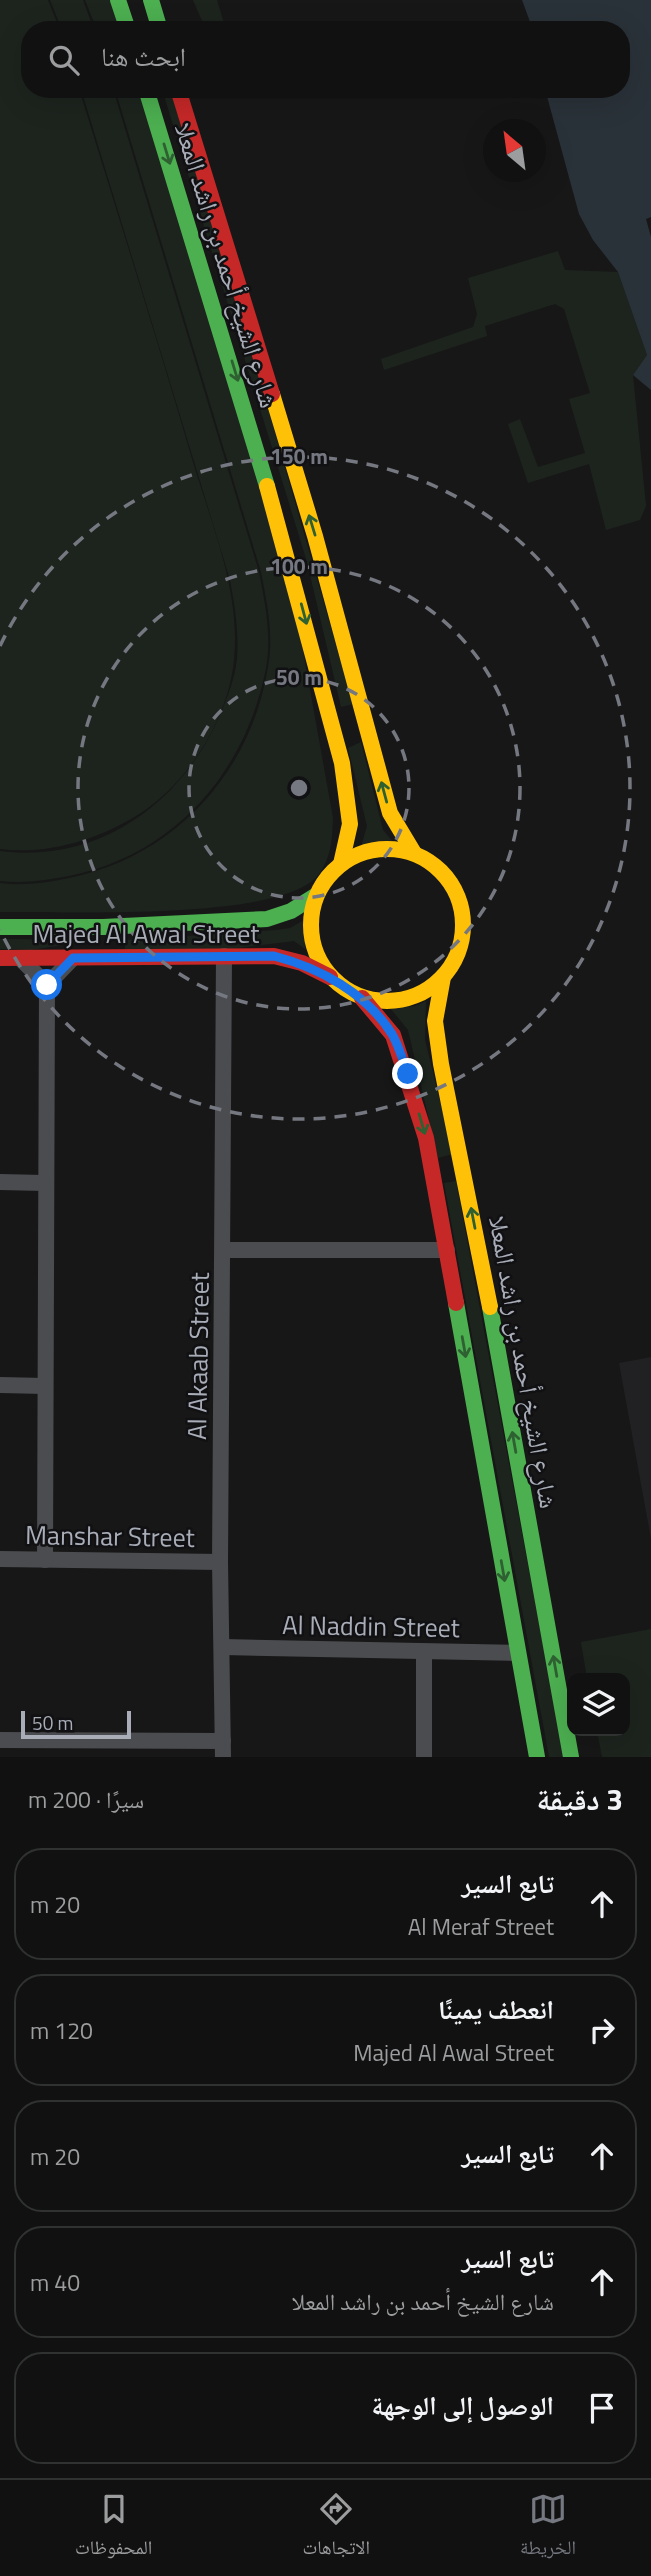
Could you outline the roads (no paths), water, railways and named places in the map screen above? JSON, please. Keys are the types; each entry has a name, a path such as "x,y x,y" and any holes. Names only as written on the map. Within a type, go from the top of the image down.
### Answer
{"main road":[{"path":"118,0 125,21"},
{"path":"151,0 157,21"},
{"name":"شارع الشيخ أحمد بن راشد المعلا","path":"149,98 243,398 329,708 342,763 350,824 341,864"},
{"name":"شارع الشيخ أحمد بن راشد المعلا","path":"181,98 315,536 390,813 414,853"},
{"path":"362,998 391,1002 419,994 443,977 457,956 463,932 462,907 452,884 436,865 414,853 389,848 363,852 341,864 322,884 316,896 310,924 315,953 330,977 362,998 393,1035 408,1074 426,1138 537,1757"},
{"name":"Majed Al Awal Street","path":"0,927 103,927 267,919 290,911 316,896"},
{"name":"Majed Al Awal Street","path":"0,958 274,956 302,963 330,977"},
{"name":"شارع الشيخ أحمد بن راشد المعلا","path":"443,977 435,1021 441,1063 473,1216 571,1757"}],"street":[{"name":"Al Akaab Street","path":"223,1749 220,1562 224,956"},
{"path":"20,958 47,985"},
{"path":"45,1560 44,1182 47,985 73,958"},
{"path":"0,1182 44,1182"},
{"path":"224,1250 447,1250"},
{"path":"0,1385 45,1386"},
{"name":"Manshar Street","path":"0,1559 220,1562"},
{"name":"Al Naddin Street","path":"223,1647 517,1653"},
{"path":"424,1653 424,1757"},
{"path":"0,1740 223,1749"}]}
